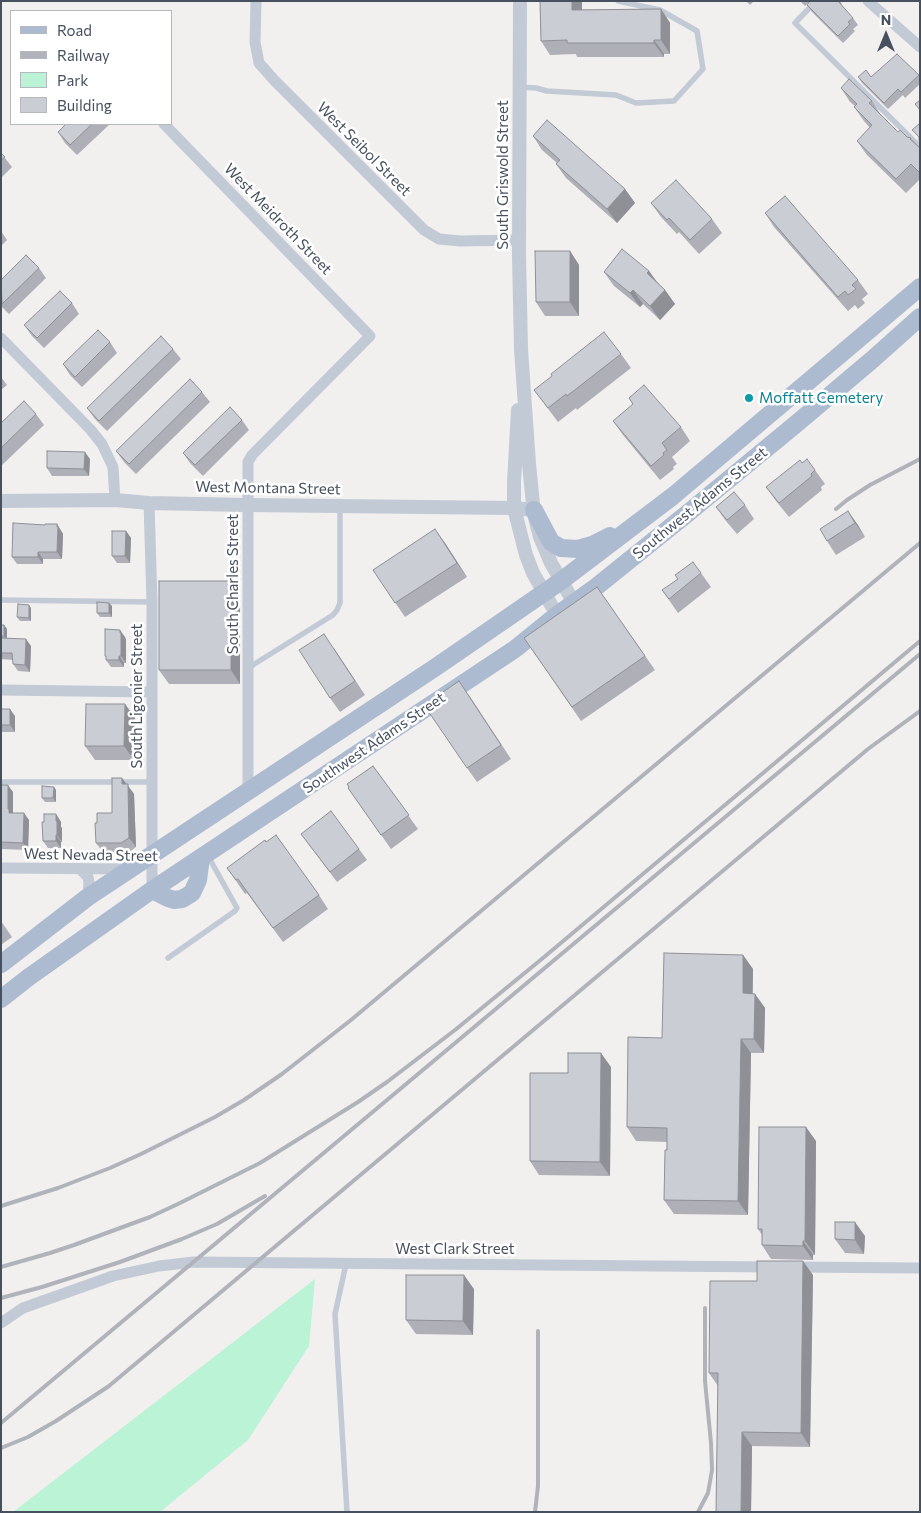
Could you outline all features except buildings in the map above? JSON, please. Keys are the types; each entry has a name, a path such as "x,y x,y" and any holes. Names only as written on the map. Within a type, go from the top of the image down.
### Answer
{"main road":[{"name":"Southwest Adams Street","path":"1,964 88,897 131,870 152,863 248,792 561,581 662,505 920,287"},
{"name":"Southwest Adams Street","path":"1,999 152,890 515,649 622,566 796,424 920,317"},
{"path":"534,510 551,542 561,548 573,549 585,547 605,539 662,505"},
{"path":"152,890 174,900 182,899 192,892 198,880 204,856"}],"street":[{"name":"West Seibol Street","path":"256,1 256,42 259,63 424,230 440,239 460,241 519,240"},
{"name":"South Griswold Street","path":"520,1 519,240 521,349 529,464 534,510 543,548 574,603"},
{"path":"868,1 920,48"},
{"name":"West Meidroth Street","path":"165,125 370,336"},
{"name":"South Charles Street","path":"248,792 248,462 252,455 370,336"},
{"path":"1,338 102,444 113,467 115,500"},
{"name":"South Griswold Street","path":"521,349 514,508 526,555 533,573 557,615"},
{"name":"West Montana Street","path":"1,501 115,500 149,503 514,508 534,510"},
{"name":"South Ligonier Street","path":"149,503 152,602 152,890"},
{"path":"1,690 152,692"},
{"name":"West Nevada Street","path":"152,863 180,872"},
{"name":"West Nevada Street","path":"1,868 131,870"},
{"path":"79,868 88,877 88,897"},
{"name":"West Clark Street","path":"1,1323 23,1308 114,1276 159,1266 194,1262 920,1268"}],"lane":[{"path":"520,87 547,91 616,95 636,103 674,101 703,69 697,31 660,10 618,1"},
{"path":"816,1 795,23 920,147"},
{"path":"248,668 337,610 340,603 340,506"},
{"path":"1,600 152,602"},
{"path":"1,782 152,782"},
{"path":"168,958 237,908 204,856"},
{"path":"346,1264 336,1314 347,1512"}],"green space":[{"path":"315,1279 309,1346 248,1440 160,1512 13,1512"}],"railway":[{"path":"836,509 870,485 920,459"},
{"path":"1,1206 58,1188 141,1154 215,1117 282,1074 351,1020 920,543"},
{"path":"1,1267 74,1245 150,1217 260,1163 358,1102 455,1030 543,958 920,641"},
{"path":"1,1423 920,654"},
{"path":"1,1448 28,1437 56,1421 109,1386 868,749 920,711"},
{"path":"1,1298 120,1262 182,1239 217,1224 265,1196"},
{"path":"698,1512 708,1493 712,1470 705,1381 705,1308"},
{"path":"535,1512 538,1486 538,1331"}],"place":[{"name":"Moffatt Cemetery","path":"749,398"}]}
